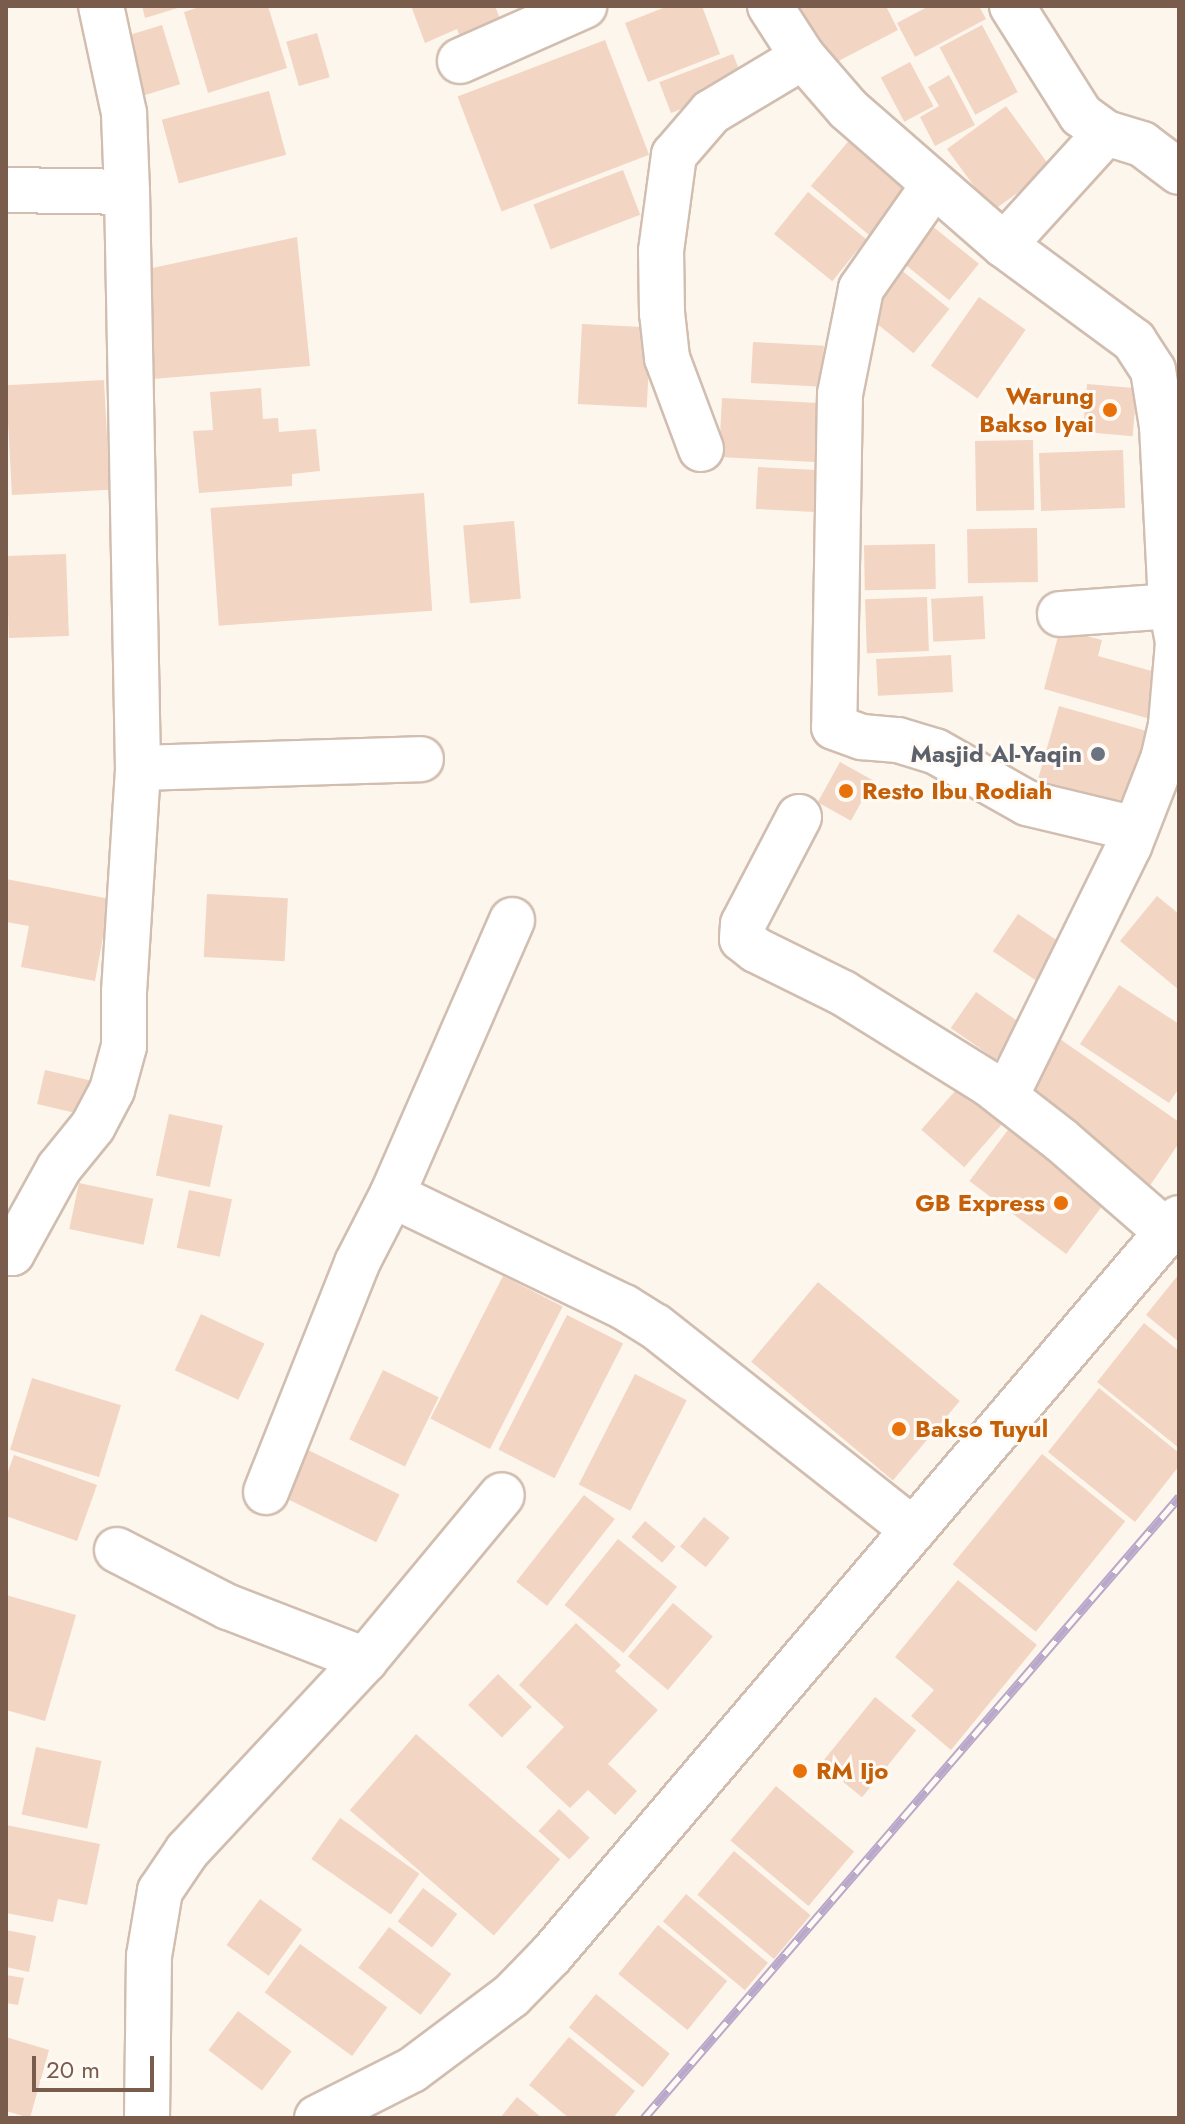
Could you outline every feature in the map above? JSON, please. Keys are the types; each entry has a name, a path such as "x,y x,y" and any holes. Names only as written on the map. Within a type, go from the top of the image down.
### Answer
{"street":[{"path":"6,1253 12,1253 59,1168 93,1126 116,1075 124,1046 124,992 138,768 127,192 124,113 101,6"},
{"path":"460,61 584,6"},
{"path":"770,6 803,57 848,109 1004,245 1134,341 1153,370 1162,426 1171,606 1178,643 1177,680 1163,759 1135,829 1006,1096"},
{"path":"1012,6 1081,115 1106,133 1142,144 1179,172"},
{"path":"701,449 667,358 661,251 674,155 711,112 803,57"},
{"path":"1004,245 1106,133"},
{"path":"933,186 861,289 840,394 834,727 862,737 898,740 935,751 1027,803 1135,829"},
{"path":"6,190 127,192"},
{"path":"1060,614 1171,606"},
{"path":"138,768 421,759"},
{"path":"317,2118 412,2070 511,1996 551,1955 718,1763 1173,1225 1006,1096 883,1017 756,950 742,939 743,924 799,817"},
{"path":"266,1492 357,1263 392,1195 512,920"},
{"path":"392,1195 639,1316 913,1530"},
{"path":"147,2118 149,1956 160,1891 187,1851 365,1660 502,1495"},
{"path":"117,1550 228,1607 365,1660"}],"building":[{"path":"142,6 181,6 181,7 145,18"},
{"path":"202,6 268,6 287,68 208,93 184,12"},
{"path":"411,6 495,6 507,36 466,53 457,29 425,43"},
{"path":"668,6 702,6 720,54 648,82 625,23"},
{"path":"793,6 886,6 898,30 825,68"},
{"path":"929,6 979,6 986,19 915,57 897,23"},
{"path":"162,25 180,84 142,96 124,37"},
{"path":"982,25 1018,92 975,115 940,48"},
{"path":"317,33 330,77 299,86 286,42"},
{"path":"605,40 649,155 502,211 457,97"},
{"path":"733,54 745,85 671,113 659,82"},
{"path":"910,62 933,106 904,122 881,77"},
{"path":"949,75 975,125 935,146 920,117 939,106 928,87"},
{"path":"269,91 286,155 179,183 162,120"},
{"path":"1006,106 1051,168 992,211 947,149"},
{"path":"852,137 916,190 874,239 811,186"},
{"path":"623,170 640,215 551,249 533,204"},
{"path":"808,192 866,239 832,281 774,234"},
{"path":"926,221 979,264 949,300 896,258"},
{"path":"297,237 310,366 152,379 143,270"},
{"path":"895,265 949,309 914,353 859,309"},
{"path":"979,297 1026,330 978,399 931,366"},
{"path":"582,324 651,328 647,408 578,404"},
{"path":"753,342 824,346 822,387 751,383"},
{"path":"104,380 110,490 12,495 6,385"},
{"name":"Warung Bakso Iyai","path":"1087,384 1137,388 1133,436 1083,432"},
{"path":"261,388 263,419 278,418 279,432 316,429 320,471 292,474 292,486 199,493 193,431 213,430 210,392"},
{"path":"722,398 823,403 820,462 719,457"},
{"path":"1033,440 1034,510 976,511 975,441"},
{"path":"1123,450 1125,508 1041,511 1039,453"},
{"path":"758,467 826,471 824,513 756,509"},
{"path":"424,493 432,611 219,626 211,508"},
{"path":"514,521 521,599 470,603 463,525"},
{"path":"1037,528 1038,582 968,583 967,529"},
{"path":"935,544 936,589 865,590 864,545"},
{"path":"66,554 69,636 9,638 6,556"},
{"path":"983,596 985,639 933,642 931,599"},
{"path":"927,597 929,651 867,653 865,599"},
{"path":"1060,629 1102,640 1098,656 1173,677 1161,722 1044,689"},
{"path":"951,655 953,692 878,696 876,659"},
{"path":"1059,706 1157,734 1133,818 1035,790"},
{"name":"Resto Ibu Rodiah","path":"840,762 873,780 851,821 818,802"},
{"path":"6,879 110,899 95,981 21,967 29,926 6,922"},
{"path":"207,894 288,898 285,961 204,957"},
{"path":"1157,896 1179,914 1179,990 1120,941"},
{"path":"1018,914 1062,944 1037,981 993,951"},
{"path":"1119,985 1179,1024 1179,1088 1169,1103 1080,1044"},
{"path":"976,992 1021,1024 996,1060 951,1028"},
{"path":"1060,1039 1179,1122 1179,1143 1149,1187 1020,1097"},
{"path":"45,1070 93,1081 85,1115 37,1104"},
{"path":"962,1083 1005,1120 964,1167 921,1130"},
{"path":"169,1114 223,1125 210,1187 156,1176"},
{"path":"1014,1122 1111,1195 1066,1254 969,1181"},
{"path":"79,1183 153,1199 144,1245 69,1229"},
{"path":"189,1190 232,1199 220,1257 177,1248"},
{"path":"1179,1274 1179,1342 1146,1315"},
{"path":"503,1276 563,1306 490,1449 430,1419"},
{"path":"818,1282 960,1401 893,1481 751,1362"},
{"path":"201,1314 264,1344 238,1400 175,1370"},
{"path":"567,1315 623,1344 555,1478 498,1450"},
{"path":"1144,1323 1179,1351 1179,1448 1097,1382"},
{"path":"383,1370 439,1397 405,1466 349,1439"},
{"path":"635,1374 687,1400 630,1511 579,1484"},
{"path":"32,1378 121,1405 99,1477 10,1450"},
{"path":"1099,1388 1179,1453 1179,1466 1135,1522 1048,1452"},
{"path":"306,1449 399,1495 376,1542 283,1497"},
{"path":"1042,1454 1125,1521 1036,1632 953,1564"},
{"path":"14,1455 97,1485 77,1541 6,1516 6,1477"},
{"path":"584,1495 615,1519 547,1606 516,1582"},
{"path":"704,1517 730,1538 706,1567 680,1547"},
{"path":"645,1521 676,1547 662,1563 632,1537"},
{"path":"618,1539 677,1587 624,1653 565,1605"},
{"path":"958,1580 1037,1645 951,1750 911,1716 934,1690 895,1657"},
{"path":"6,1595 76,1615 45,1721 6,1710"},
{"path":"673,1603 713,1636 668,1690 628,1657"},
{"path":"576,1623 621,1665 615,1671 658,1710 608,1764 637,1791 615,1815 588,1790 570,1808 526,1767 564,1727 519,1685"},
{"path":"498,1674 532,1707 502,1738 468,1705"},
{"path":"875,1697 916,1730 862,1797 821,1764"},
{"path":"416,1734 560,1859 494,1936 350,1810"},
{"path":"36,1747 102,1761 87,1828 22,1814"},
{"path":"776,1786 854,1852 808,1906 730,1840"},
{"path":"559,1809 590,1838 569,1860 539,1831"},
{"path":"340,1818 419,1874 391,1915 311,1859"},
{"path":"6,1825 100,1844 87,1905 58,1899 53,1922 6,1913"},
{"path":"734,1851 811,1915 774,1959 697,1895"},
{"path":"423,1888 457,1914 432,1947 398,1922"},
{"path":"686,1894 768,1963 745,1990 663,1922"},
{"path":"260,1899 302,1930 269,1976 226,1945"},
{"path":"658,1925 727,1981 688,2030 618,1974"},
{"path":"389,1927 451,1974 421,2015 358,1968"},
{"path":"6,1930 36,1936 29,1972 6,1967"},
{"path":"300,1944 387,2007 352,2056 265,1993"},
{"path":"6,1975 24,1978 18,2005 6,2003"},
{"path":"596,1994 670,2054 643,2087 569,2027"},
{"path":"238,2011 292,2051 262,2090 209,2050"},
{"path":"6,2037 49,2050 30,2118 6,2111"},
{"path":"569,2037 635,2091 613,2118 569,2118 529,2085"},
{"path":"517,2097 542,2118 500,2118"}],"railway":[{"path":"644,2118 1179,1497"}],"place":[{"name":"Warung Bakso Iyai","path":"1110,410"},
{"name":"Masjid Al-Yaqin","path":"1098,754"},
{"name":"Resto Ibu Rodiah","path":"846,791"},
{"name":"GB Express","path":"1061,1203"},
{"name":"Bakso Tuyul","path":"899,1429"},
{"name":"RM Ijo","path":"800,1771"}]}
